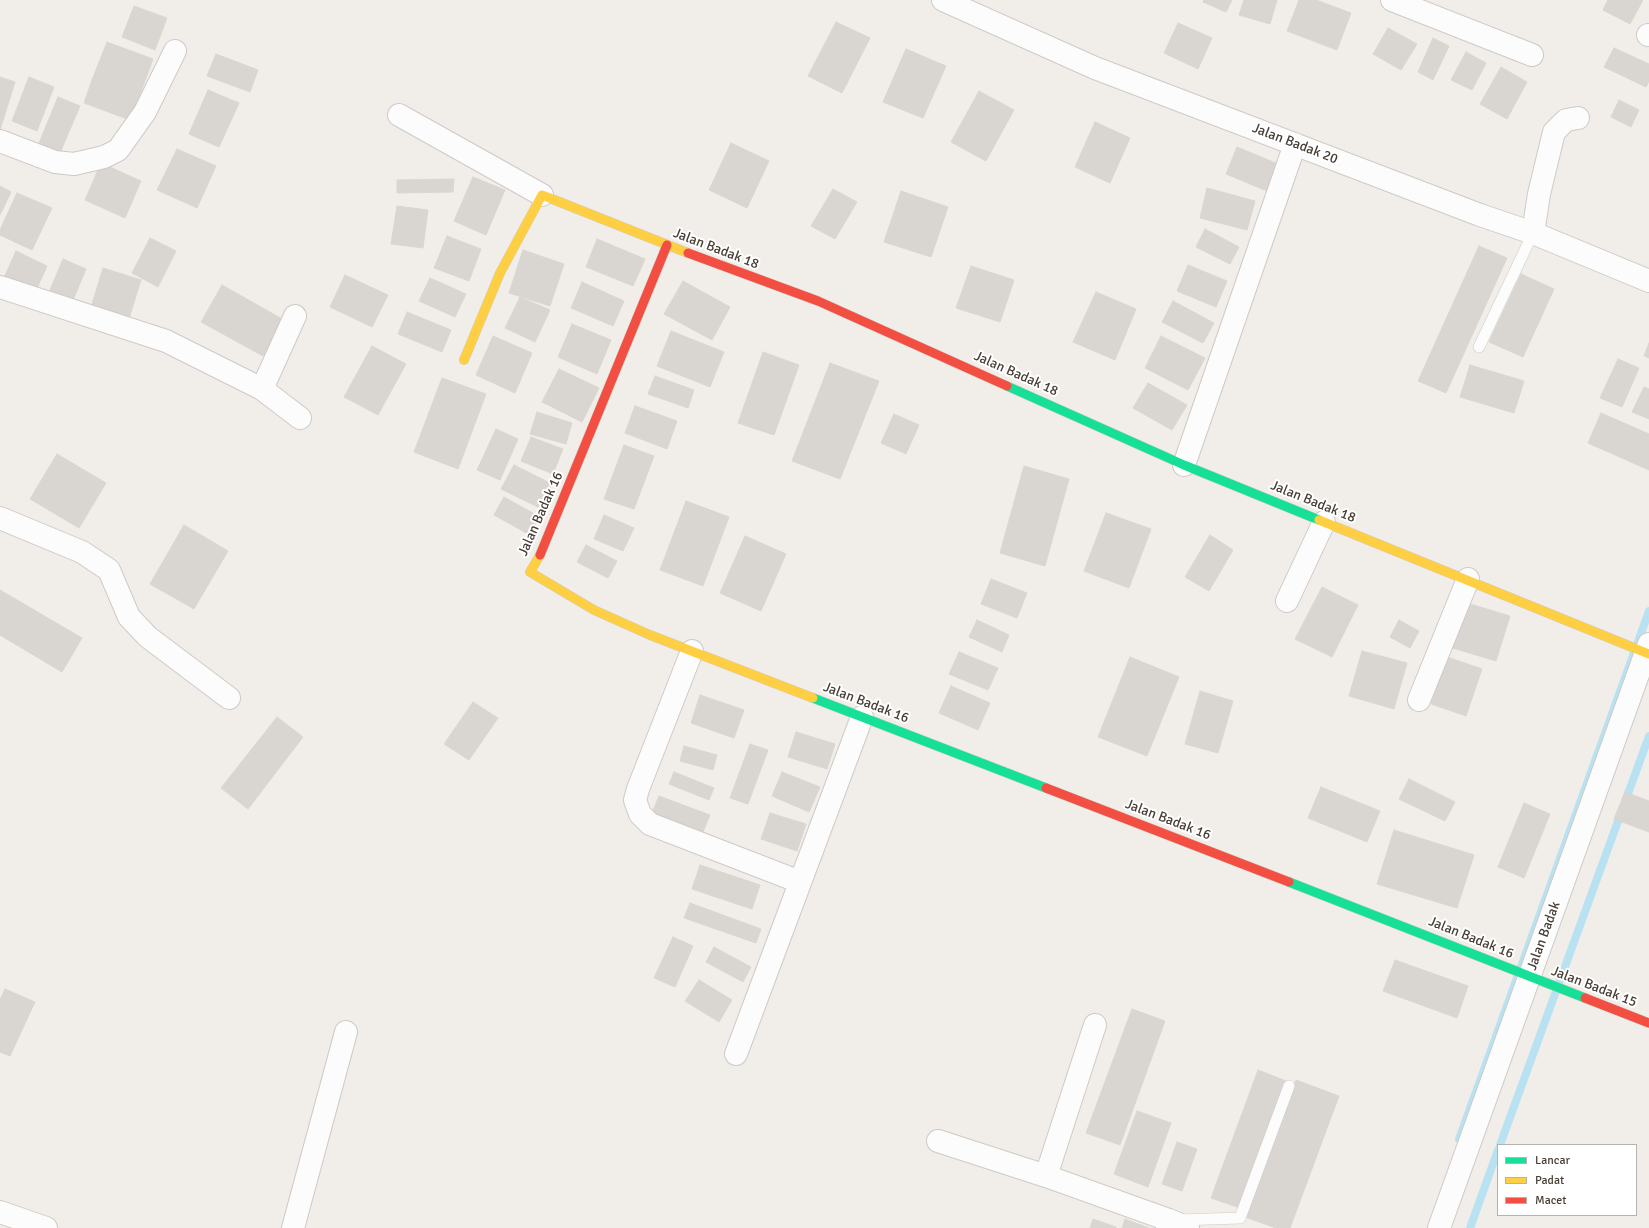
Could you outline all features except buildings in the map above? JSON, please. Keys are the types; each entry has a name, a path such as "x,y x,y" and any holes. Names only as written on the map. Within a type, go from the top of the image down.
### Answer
{"street":[{"name":"Jalan Badak 20","path":"943,0 1095,68 1480,215 1533,233 1649,281"},
{"path":"1392,0 1532,55"},
{"path":"0,141 55,162 74,164 104,157 118,150 145,112 175,51"},
{"path":"399,115 542,195 500,273 464,360"},
{"path":"1533,233 1539,194 1554,132 1566,120 1578,118"},
{"path":"1184,465 1295,144"},
{"name":"Jalan Badak 18","path":"542,195 668,245 818,301 1184,465 1648,651"},
{"name":"Jalan Badak 16","path":"668,245 544,548 530,572 594,610 650,635 1439,939 1529,977"},
{"path":"0,287 166,341 262,389 300,418"},
{"path":"262,389 295,316"},
{"path":"0,518 82,552 109,570 129,617 148,638 229,698"},
{"path":"1287,601 1324,522"},
{"path":"1419,700 1468,579"},
{"path":"692,651 638,789 635,800 640,814 650,824 800,882"},
{"name":"Jalan Badak","path":"1439,1228 1648,651"},
{"path":"736,1054 862,717"},
{"name":"Jalan Badak 15","path":"1529,977 1649,1023"},
{"path":"1046,1176 1095,1025"},
{"path":"293,1228 346,1032"},
{"path":"938,1141 1046,1176 1175,1225"},
{"path":"0,1212 46,1228"}],"lane":[{"path":"1479,347 1533,233"},
{"path":"1175,1225 1240,1218 1289,1086"}],"waterway":[{"path":"1459,1139 1649,611"},
{"path":"1500,1144 1649,736"},
{"path":"1470,1228 1497,1153"}],"traffic: fast":[{"path":"1007,386 1184,465 1319,520"},
{"path":"813,698 1046,788"},
{"path":"1289,882 1585,998"}],"traffic: slow":[{"path":"464,360 500,273 542,195 688,253"},
{"path":"1319,520 1649,654"},
{"path":"540,555 530,572 594,610 650,635 813,698"}],"traffic: jam":[{"path":"540,555 667,245"},
{"path":"688,253 818,301 1007,386"},
{"path":"1046,788 1289,882"},
{"path":"1585,998 1649,1023"}]}
